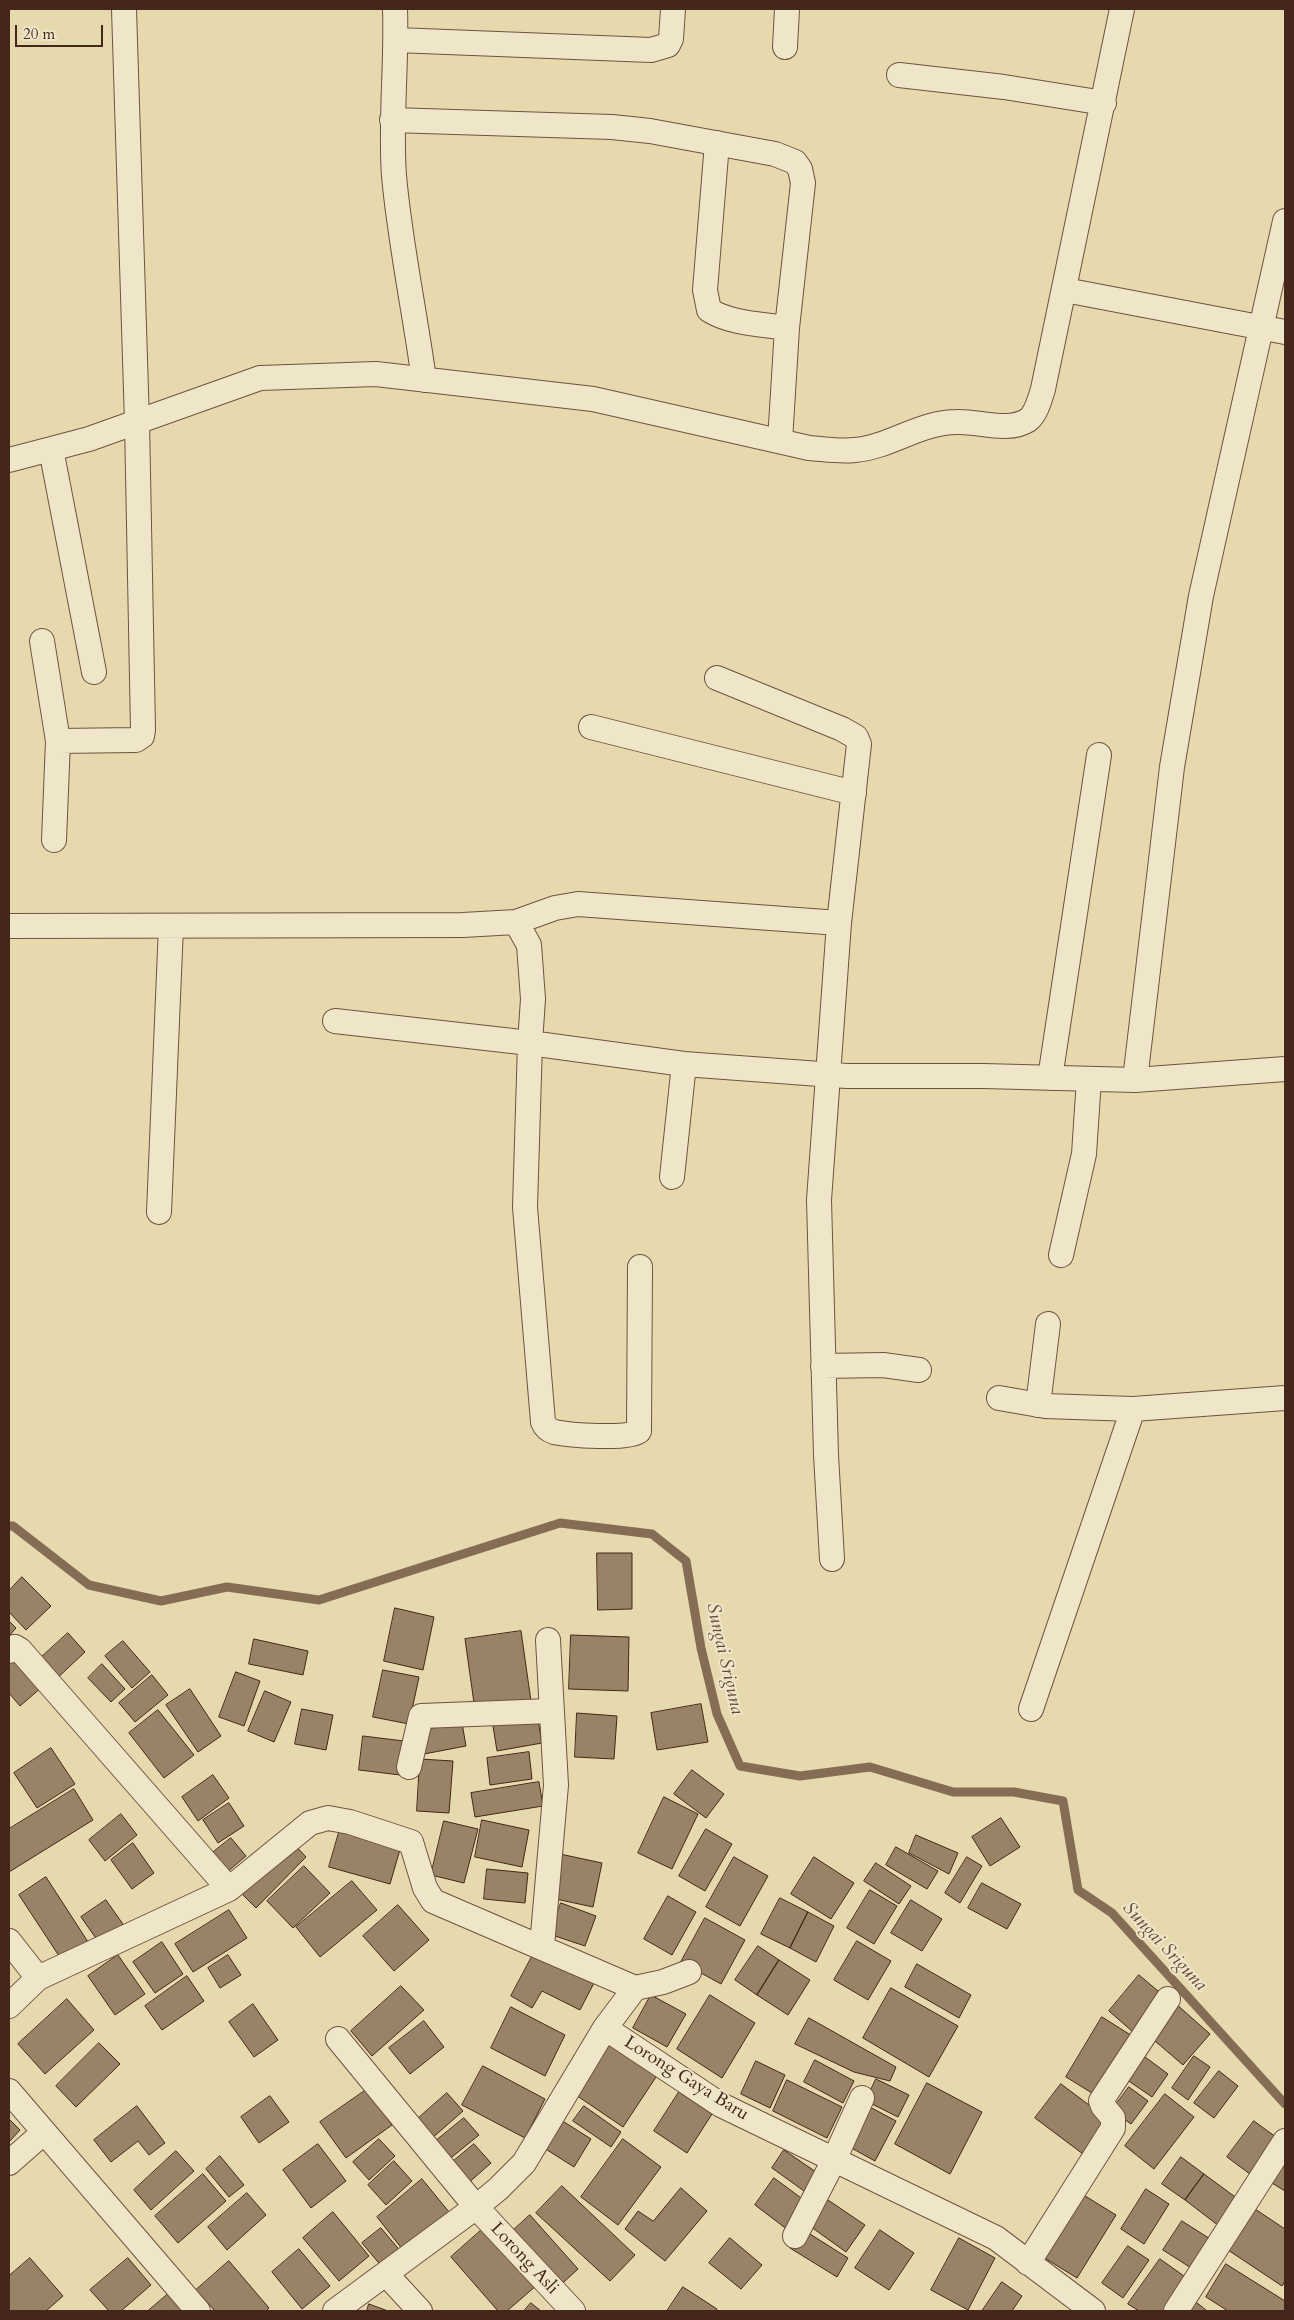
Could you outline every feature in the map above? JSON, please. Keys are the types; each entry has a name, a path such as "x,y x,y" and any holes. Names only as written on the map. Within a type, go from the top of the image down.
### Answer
{"street":[{"path":"58,741 128,741 136,740 142,736 137,422 124,9"},
{"path":"395,9 396,40 392,120 394,177 424,380"},
{"path":"396,40 631,51 651,50 668,45 671,39 673,9"},
{"path":"785,47 787,9"},
{"path":"9,460 89,439 260,378 376,374 593,399 809,448 855,450 936,424 958,422 1012,426 1029,419 1037,406 1043,389 1104,103 1122,9"},
{"path":"899,75 1004,87 1104,103"},
{"path":"392,120 612,127 775,154 795,162 800,169 803,183 787,328 780,441"},
{"path":"717,143 705,290 709,310 719,316 740,321 787,328"},
{"path":"1135,1080 1172,767 1201,596 1274,330 1285,220"},
{"path":"1065,290 1274,330"},
{"path":"51,449 94,672"},
{"path":"42,641 58,741 54,840"},
{"path":"717,678 842,729 856,737 859,744 838,923 826,1075 819,1200 823,1366 832,1559"},
{"path":"591,727 854,793"},
{"path":"1050,1078 1098,755"},
{"path":"9,926 463,925 516,922 555,908 578,904 838,923"},
{"path":"516,922 529,945 533,999 525,1207 542,1422 546,1428 554,1432 593,1435 632,1435 639,1431 640,1267"},
{"path":"159,1212 171,926"},
{"path":"335,1021 530,1043 684,1064 826,1075 1135,1080 1285,1069"},
{"path":"672,1177 684,1064"},
{"path":"1061,1254 1084,1154 1089,1079"},
{"path":"1038,1405 1048,1324"},
{"path":"823,1366 883,1365 919,1370"},
{"path":"999,1398 1038,1405 1133,1408 1285,1398"},
{"path":"1031,1709 1133,1408"},
{"path":"542,1946 556,1785 548,1640"},
{"path":"9,1651 15,1647 20,1650 229,1890"},
{"path":"409,1767 419,1719 423,1715 551,1710"},
{"path":"9,2006 38,1978 229,1890 310,1823 328,1818 350,1822 411,1842 425,1888 433,1901 542,1946 635,1988 664,1982 689,1972"},
{"path":"9,1940 38,1978"},
{"name":"Lorong Gaya Baru","path":"635,1988 605,2028 721,2104 996,2238 1082,2308"},
{"path":"1028,2263 1113,2128 1113,2118 1103,2106 1102,2101 1168,1999"},
{"path":"335,2311 476,2207 498,2189 524,2163 605,2028"},
{"name":"Lorong Asli","path":"338,2038 476,2207 572,2311"},
{"path":"9,2091 198,2311"},
{"path":"795,2236 834,2160 862,2098"},
{"path":"9,2163 44,2133"},
{"path":"1176,2311 1285,2141"},
{"path":"386,2274 420,2311"}],"building":[{"path":"597,1553 632,1553 632,1609 598,1610"},
{"path":"22,1577 51,1606 26,1630 9,1612 9,1591"},
{"path":"395,1608 434,1617 423,1670 384,1661"},
{"path":"9,1621 16,1628 9,1636"},
{"path":"521,1631 531,1701 475,1710 465,1639"},
{"path":"68,1633 85,1652 52,1683 35,1663"},
{"path":"571,1635 629,1637 628,1691 569,1689"},
{"path":"254,1639 308,1651 303,1675 249,1664"},
{"path":"123,1641 150,1672 132,1688 105,1656"},
{"path":"14,1654 42,1687 20,1706 9,1693 9,1659"},
{"path":"102,1664 125,1689 111,1702 88,1678"},
{"path":"383,1670 419,1677 409,1724 373,1717"},
{"path":"236,1672 260,1681 244,1726 219,1717"},
{"path":"152,1675 168,1695 135,1722 119,1703"},
{"path":"190,1689 221,1736 198,1752 166,1705"},
{"path":"265,1691 291,1702 274,1742 248,1731"},
{"path":"701,1704 708,1742 657,1750 651,1713"},
{"path":"302,1709 333,1715 326,1750 295,1744"},
{"path":"158,1710 194,1755 164,1778 129,1733"},
{"path":"577,1713 617,1716 614,1759 575,1757"},
{"path":"537,1714 542,1743 497,1751 492,1720"},
{"path":"462,1723 466,1746 424,1754 420,1731"},
{"path":"363,1736 404,1741 400,1775 359,1770"},
{"path":"51,1748 75,1784 37,1808 14,1773"},
{"path":"529,1752 532,1779 490,1785 487,1758"},
{"path":"420,1759 453,1761 449,1813 417,1811"},
{"path":"692,1770 724,1794 706,1818 674,1794"},
{"path":"213,1775 229,1798 198,1821 182,1797"},
{"path":"539,1782 543,1806 475,1817 471,1793"},
{"path":"74,1789 93,1820 9,1872 9,1829"},
{"path":"664,1797 698,1814 672,1869 638,1853"},
{"path":"229,1803 244,1826 218,1843 203,1820"},
{"path":"121,1814 137,1835 105,1861 89,1840"},
{"path":"1001,1818 1020,1847 990,1866 972,1837"},
{"path":"482,1820 529,1830 522,1867 475,1857"},
{"path":"444,1821 478,1829 464,1883 431,1875"},
{"path":"340,1829 401,1846 390,1884 329,1867"},
{"path":"706,1829 732,1844 705,1891 679,1876"},
{"path":"916,1835 958,1853 949,1874 909,1853"},
{"path":"231,1838 246,1856 226,1873 211,1854"},
{"path":"133,1843 154,1873 132,1889 111,1860"},
{"path":"294,1844 306,1857 256,1908 243,1895"},
{"path":"896,1847 938,1871 927,1889 886,1865"},
{"path":"560,1854 602,1863 593,1907 551,1898"},
{"path":"734,1857 768,1876 740,1926 706,1907"},
{"path":"814,1857 854,1883 831,1919 791,1894"},
{"path":"967,1857 982,1866 960,1903 945,1893"},
{"path":"876,1863 911,1886 899,1904 864,1881"},
{"path":"304,1866 330,1893 293,1928 267,1901"},
{"path":"487,1869 528,1873 525,1903 484,1899"},
{"path":"46,1877 90,1945 63,1962 19,1895"},
{"path":"352,1881 377,1910 320,1957 296,1927"},
{"path":"982,1883 1021,1904 1007,1929 968,1908"},
{"path":"870,1890 897,1906 874,1944 847,1928"},
{"path":"668,1896 696,1912 672,1955 644,1939"},
{"path":"780,1898 808,1912 790,1948 761,1934"},
{"path":"106,1900 125,1927 100,1944 81,1917"},
{"path":"911,1900 942,1919 922,1951 891,1933"},
{"path":"561,1903 596,1916 585,1946 549,1934"},
{"path":"398,1905 429,1940 394,1971 363,1936"},
{"path":"229,1910 247,1938 193,1972 175,1944"},
{"path":"808,1912 834,1926 816,1962 790,1948"},
{"path":"705,1918 745,1940 721,1984 681,1962"},
{"path":"857,1941 891,1961 868,2000 834,1980"},
{"path":"162,1942 183,1974 155,1993 133,1962"},
{"path":"758,1946 779,1960 757,1995 735,1980"},
{"path":"535,1951 595,1981 580,2010 542,1991 532,2008 511,1996"},
{"path":"118,1955 145,1994 115,2015 88,1976"},
{"path":"228,1955 241,1975 220,1988 208,1968"},
{"path":"779,1960 810,1980 788,2015 757,1995"},
{"path":"917,1964 971,1995 959,2018 905,1987"},
{"path":"1139,1975 1164,1996 1133,2032 1109,2011"},
{"path":"187,1976 204,2001 162,2030 145,2006"},
{"path":"401,1986 424,2010 372,2056 351,2031"},
{"path":"891,1988 958,2026 929,2077 863,2038"},
{"path":"651,1995 686,2014 667,2047 633,2028"},
{"path":"710,1995 755,2023 722,2078 677,2049"},
{"path":"67,1999 94,2030 45,2074 18,2044"},
{"path":"1175,2003 1210,2034 1183,2065 1148,2035"},
{"path":"253,2004 278,2040 254,2057 229,2022"},
{"path":"511,2007 565,2035 545,2076 491,2048"},
{"path":"1102,2017 1137,2039 1100,2098 1066,2077"},
{"path":"809,2018 896,2067 890,2081 854,2072 795,2044"},
{"path":"424,2021 444,2047 410,2074 389,2048"},
{"path":"607,2041 658,2074 623,2127 573,2093"},
{"path":"99,2043 120,2064 76,2107 56,2086"},
{"path":"1137,2051 1168,2074 1152,2097 1120,2075"},
{"path":"1194,2056 1210,2067 1188,2100 1172,2088"},
{"path":"815,2060 854,2081 843,2103 804,2082"},
{"path":"756,2061 785,2075 770,2108 741,2094"},
{"path":"483,2066 545,2099 525,2138 462,2105"},
{"path":"1219,2071 1238,2086 1214,2118 1194,2103"},
{"path":"876,2079 909,2095 898,2117 866,2101"},
{"path":"787,2080 842,2107 827,2138 773,2111"},
{"path":"927,2083 982,2112 950,2174 895,2144"},
{"path":"1061,2084 1109,2120 1083,2154 1035,2118"},
{"path":"1129,2087 1148,2101 1131,2124 1112,2110"},
{"path":"366,2090 392,2125 346,2158 320,2122"},
{"path":"679,2092 712,2114 687,2153 654,2131"},
{"path":"447,2093 463,2111 430,2140 414,2122"},
{"path":"1165,2094 1194,2117 1154,2169 1125,2146"},
{"path":"270,2096 289,2122 259,2143 241,2117"},
{"path":"137,2106 165,2143 149,2155 138,2141 111,2162 94,2140"},
{"path":"584,2106 621,2132 611,2147 573,2121"},
{"path":"868,2106 896,2121 875,2161 846,2145"},
{"path":"464,2118 479,2135 447,2161 432,2144"},
{"path":"9,2119 20,2130 9,2142"},
{"path":"561,2120 591,2139 574,2167 544,2148"},
{"path":"1254,2121 1280,2140 1254,2177 1227,2157"},
{"path":"379,2139 395,2156 369,2180 353,2162"},
{"path":"623,2139 661,2167 618,2225 581,2197"},
{"path":"318,2144 346,2181 311,2208 283,2170"},
{"path":"474,2144 491,2163 466,2185 449,2165"},
{"path":"784,2150 816,2172 804,2191 772,2168"},
{"path":"176,2151 194,2171 151,2210 134,2190"},
{"path":"1285,2153 1285,2191 1267,2180"},
{"path":"220,2156 244,2185 229,2197 206,2169"},
{"path":"1181,2157 1204,2174 1185,2200 1162,2184"},
{"path":"394,2161 412,2181 386,2205 368,2185"},
{"path":"203,2174 226,2201 178,2243 155,2216"},
{"path":"1204,2174 1238,2199 1219,2226 1185,2200"},
{"path":"774,2178 808,2203 788,2230 755,2205"},
{"path":"422,2179 449,2212 403,2250 377,2217"},
{"path":"562,2186 635,2255 610,2281 536,2213"},
{"path":"681,2188 707,2211 665,2261 625,2229 638,2211 653,2221"},
{"path":"1146,2189 1169,2204 1144,2244 1121,2229"},
{"path":"1077,2191 1116,2215 1077,2278 1038,2254"},
{"path":"247,2193 266,2215 227,2250 208,2227"},
{"path":"825,2198 865,2225 846,2252 807,2224"},
{"path":"1252,2207 1285,2229 1285,2281 1282,2286 1225,2248"},
{"path":"333,2212 369,2256 339,2281 303,2238"},
{"path":"530,2215 578,2269 554,2291 506,2237"},
{"path":"1182,2221 1218,2244 1199,2273 1163,2250"},
{"path":"486,2226 537,2285 507,2311 498,2311 451,2257"},
{"path":"381,2228 402,2253 383,2268 362,2243"},
{"path":"802,2229 848,2258 837,2277 790,2248"},
{"path":"880,2230 914,2253 889,2290 855,2268"},
{"path":"730,2238 762,2265 741,2289 709,2263"},
{"path":"959,2238 995,2258 968,2310 931,2290"},
{"path":"1128,2246 1149,2260 1123,2298 1102,2283"},
{"path":"299,2249 330,2286 302,2309 272,2272"},
{"path":"30,2258 63,2296 46,2311 9,2311 9,2276"},
{"path":"128,2258 151,2285 121,2311 109,2311 90,2290"},
{"path":"1160,2259 1191,2281 1170,2311 1139,2311 1128,2304"},
{"path":"229,2261 269,2308 266,2311 215,2311 196,2290"},
{"path":"1226,2264 1285,2301 1285,2311 1228,2311 1206,2297"},
{"path":"1002,2282 1022,2296 1012,2311 982,2311"},
{"path":"683,2287 717,2309 716,2311 667,2311"},
{"path":"168,2294 183,2311 148,2311"},
{"path":"1192,2299 1206,2310 1183,2311"},
{"path":"531,2303 541,2311 524,2311"},
{"path":"369,2304 388,2311 367,2311"}],"waterway":[{"name":"Sungai Sriguna","path":"9,1526 13,1526 89,1585 161,1601 227,1587 319,1600 560,1523 652,1534 686,1561 701,1648 717,1714 740,1766 800,1776 870,1767 953,1792 1014,1792 1063,1801 1078,1890 1112,1913 1285,2104"}]}
